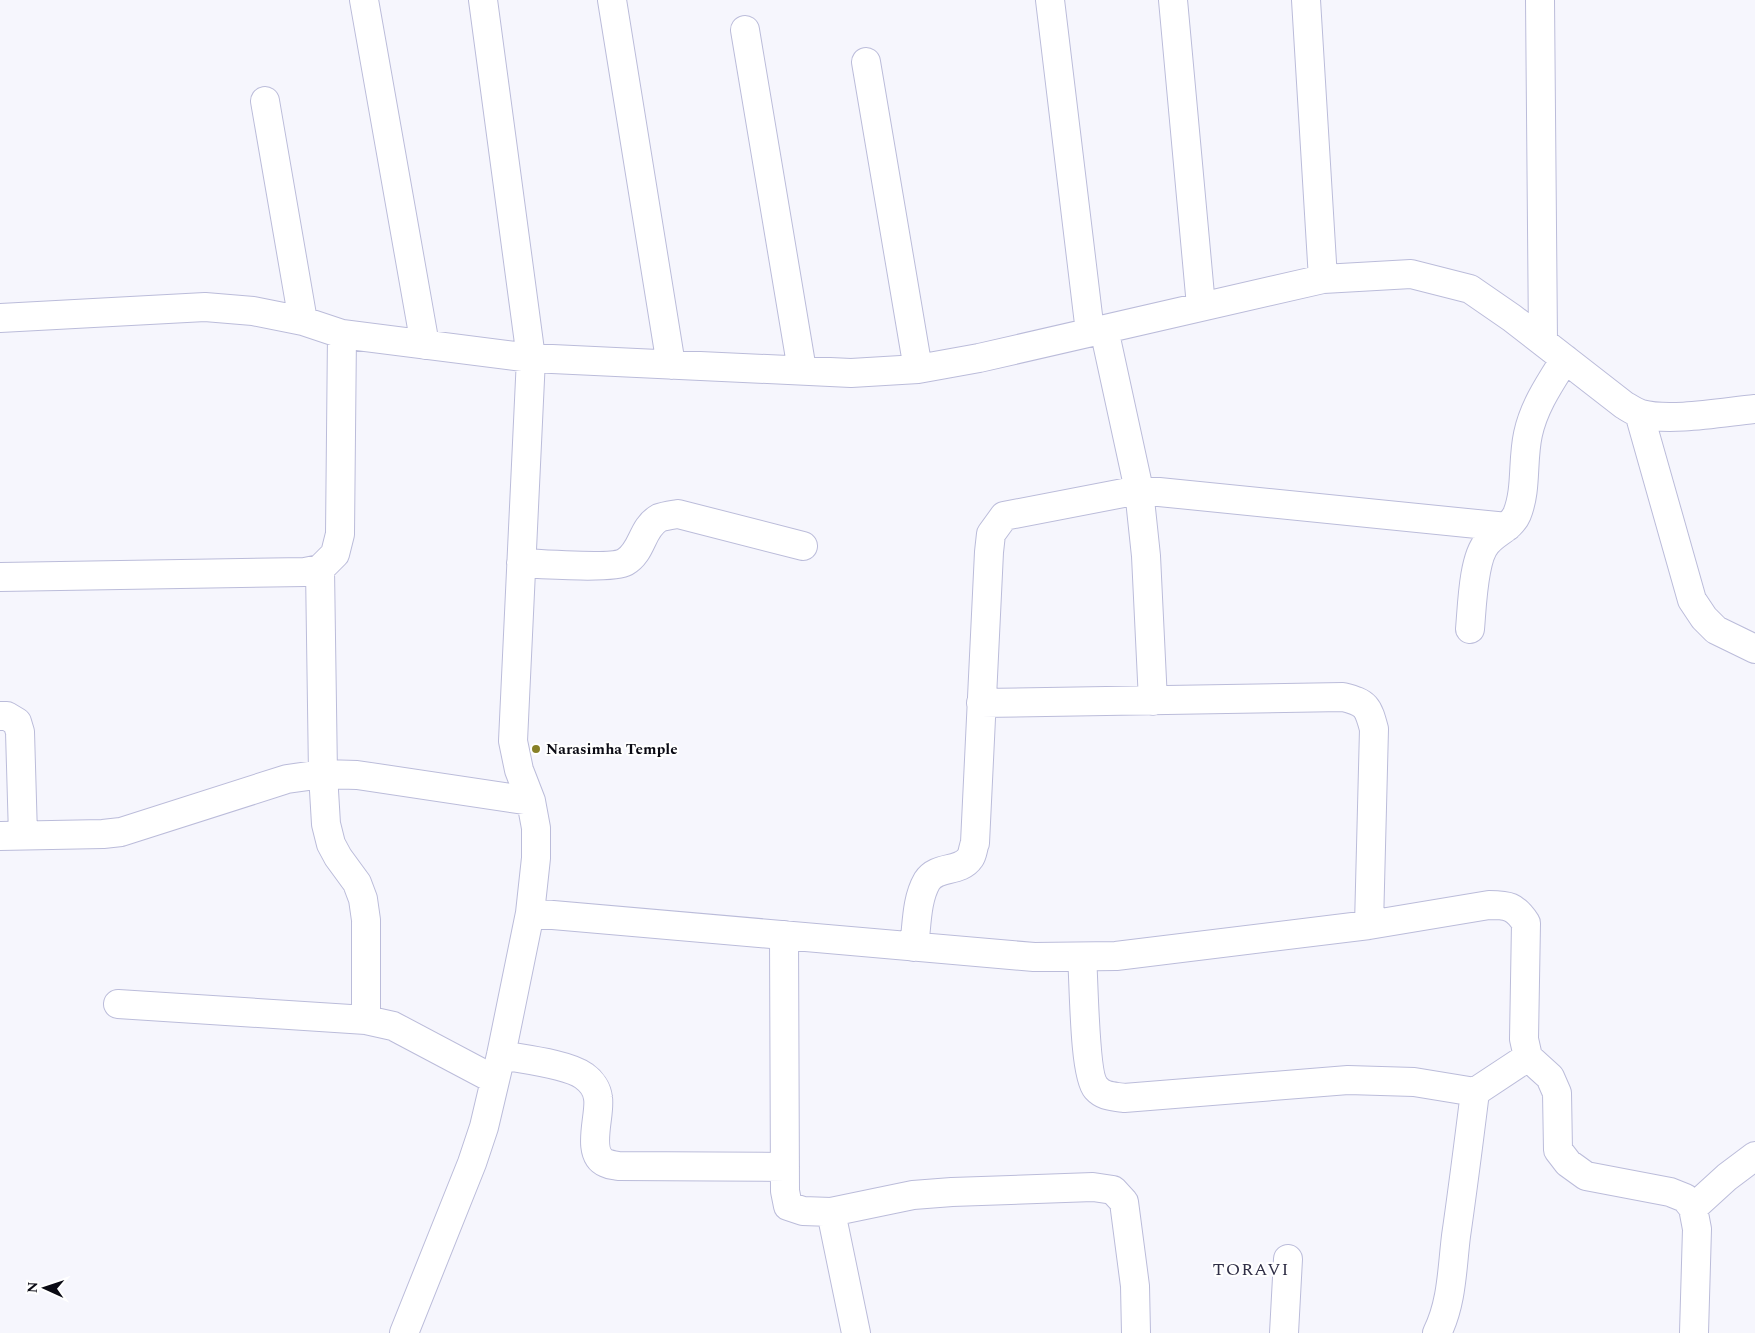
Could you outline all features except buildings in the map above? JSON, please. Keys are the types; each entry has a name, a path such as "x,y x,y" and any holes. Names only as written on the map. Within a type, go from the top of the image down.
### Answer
{"street":[{"path":"364,0 425,345"},
{"path":"404,1333 472,1164 484,1127 530,913 536,858 536,828 531,801 519,770 513,741 531,358 483,0"},
{"path":"612,0 671,365"},
{"path":"1050,0 1097,330 1138,490 1146,556 1153,701"},
{"path":"1173,0 1201,306"},
{"path":"1306,0 1323,279"},
{"path":"1540,0 1543,341"},
{"path":"745,30 802,370"},
{"path":"866,62 918,369"},
{"path":"265,101 303,321"},
{"path":"0,318 204,307 253,311 303,321 342,334 531,358 851,373 918,369 979,358 1323,279 1410,274 1470,289 1543,341 1624,405 1639,413 1656,417 1755,409"},
{"path":"0,577 296,572 320,569 335,554 340,534 342,334"},
{"path":"1470,629 1476,571 1481,553 1486,543 1507,527 1516,516 1521,500 1528,436 1534,415 1565,359"},
{"path":"1639,413 1692,600 1704,618 1716,630 1755,649"},
{"path":"914,946 921,895 928,880 936,872 961,866 970,858 975,843 989,552 991,534 1004,516 1138,490 1507,527"},
{"path":"521,563 607,565 624,563 637,552 648,528 659,518 678,514 803,546"},
{"path":"320,569 323,774 326,824 331,844 357,883 363,899 366,920 366,1020"},
{"path":"982,703 1343,698 1358,701 1368,710 1374,729 1369,925"},
{"path":"0,716 6,716 17,722 20,732 12,836 122,832 287,779 323,774 357,775 531,801"},
{"path":"530,913 1034,957 1082,957 1116,956 1369,925 1489,905 1506,905 1519,912 1526,923 1524,1039 1528,1057 1550,1077 1557,1093 1558,1150 1568,1163 1586,1176 1670,1192 1685,1198 1694,1208 1696,1229 1694,1333"},
{"path":"784,935 785,1191 788,1206 803,1211 831,1212 913,1195 1093,1187 1113,1190 1124,1202 1135,1286 1136,1333"},
{"path":"1082,957 1088,1065 1094,1087 1105,1096 1124,1098 1348,1080 1414,1082 1475,1092 1528,1057"},
{"path":"118,1004 366,1020 393,1026 498,1068 560,1066 582,1074 593,1084 598,1098 595,1143 597,1154 605,1163 618,1166 785,1167"},
{"path":"1437,1333 1451,1289 1454,1249 1475,1092"},
{"path":"1694,1208 1727,1177 1755,1156"},
{"path":"831,1212 856,1333"},
{"path":"1284,1333 1288,1259"}],"place":[{"name":"Narasimha Temple","path":"536,749"}],"district":[{"name":"TORAVI","path":"1251,1269"}]}
